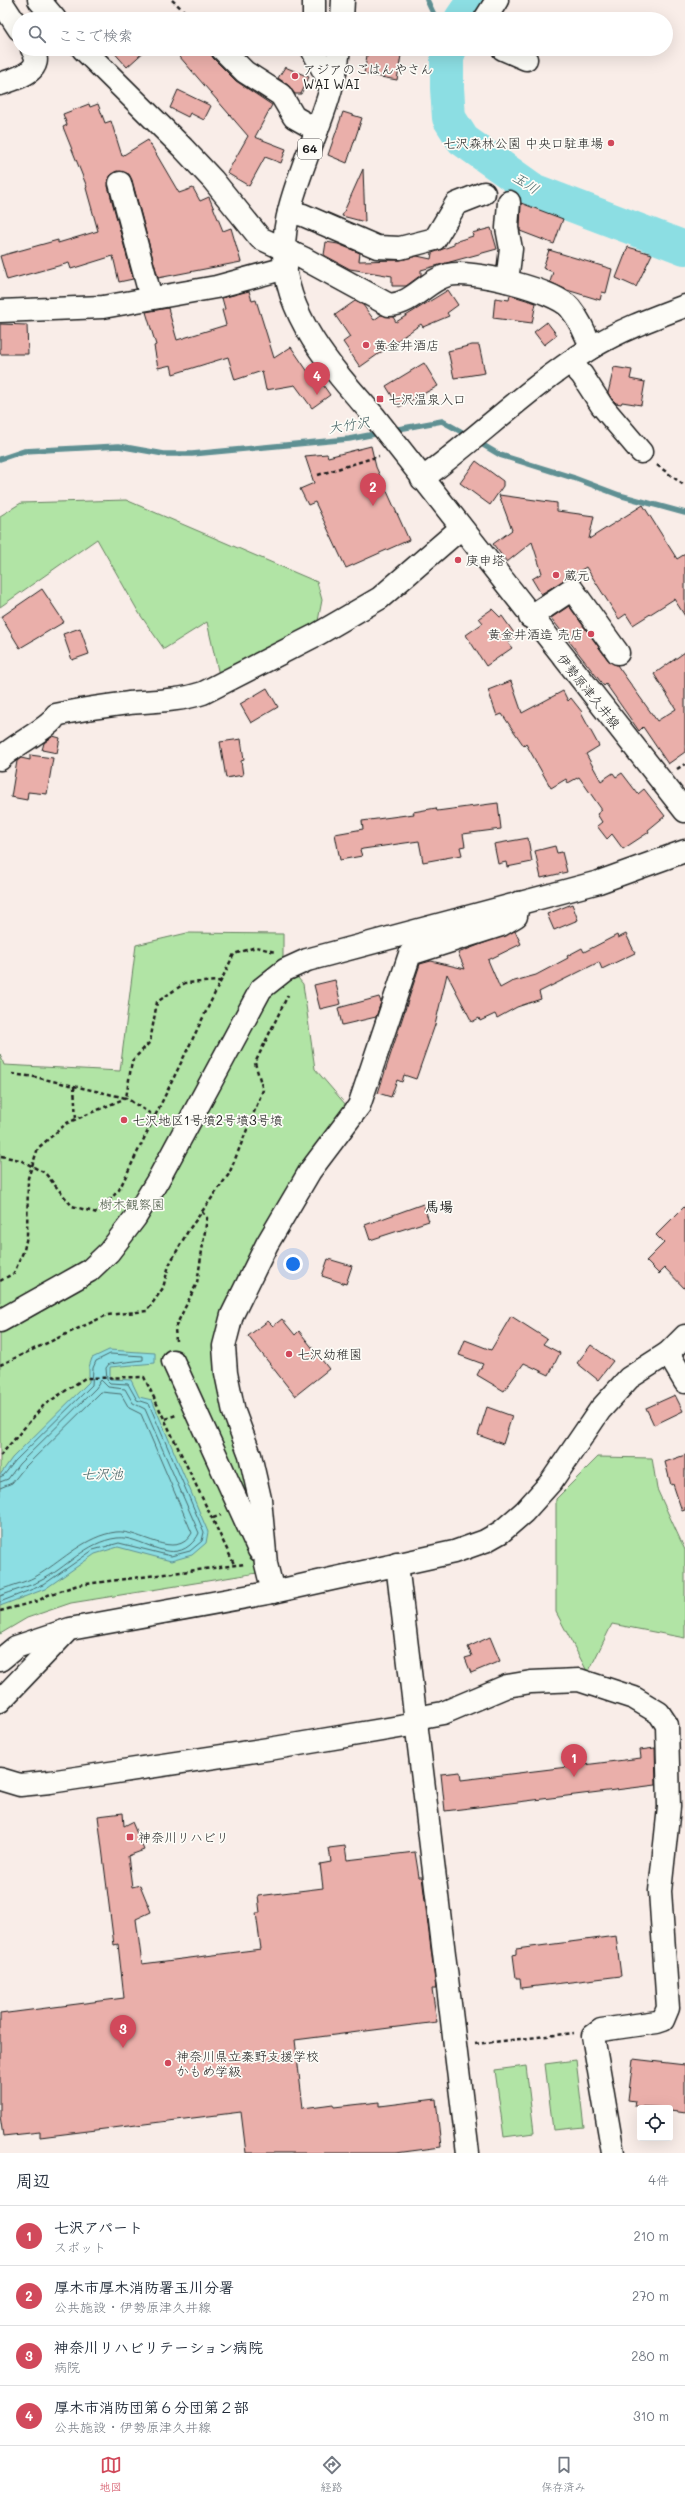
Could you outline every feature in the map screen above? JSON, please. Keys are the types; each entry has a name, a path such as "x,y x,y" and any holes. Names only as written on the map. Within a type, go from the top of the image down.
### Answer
{"street":[{"path":"0,0 12,18"},
{"path":"39,0 49,12"},
{"path":"314,0 314,12"},
{"path":"342,12 343,0"},
{"path":"490,12 497,0"},
{"path":"0,19 12,35"},
{"path":"0,84 28,74 30,56"},
{"path":"90,56 183,148 213,180 260,238 285,259 389,305 399,304 448,275 473,274 522,284 569,307 586,333 591,348"},
{"path":"229,56 245,72 282,95 294,117 317,130"},
{"path":"316,56 331,84"},
{"name":"64","path":"337,56 331,84 317,130 289,212 285,259 295,304 317,345 340,378 374,416 388,446"},
{"path":"519,56 526,59"},
{"path":"120,183 151,298"},
{"path":"289,212 303,215 377,247 400,248 435,239 456,204 484,193"},
{"path":"508,281 511,249 507,228 509,202"},
{"path":"0,311 103,307 216,287 285,259"},
{"path":"422,479 456,453 494,420 570,362 591,348 644,322 685,306"},
{"path":"570,362 582,375 602,406 640,452"},
{"name":"伊勢原津久井線","path":"388,446 422,479 685,811"},
{"path":"0,759 25,738 53,722 56,715 80,709 130,703 185,699 203,693 318,634 380,598 461,528"},
{"path":"530,617 572,588 618,653"},
{"path":"0,1321 89,1270 109,1252 135,1218 158,1180 261,989 292,967 307,960 599,882 685,851"},
{"path":"273,1592 266,1564 260,1499 250,1455 234,1412 226,1374 224,1346 232,1315 267,1244 310,1171 359,1106 410,954 500,925 516,916 518,903"},
{"path":"0,1660 16,1647 70,1629 273,1592 465,1548 500,1532 524,1512 551,1482 600,1410 629,1378 668,1353 685,1336"},
{"path":"668,1353 685,1382"},
{"path":"173,1361 266,1564"},
{"path":"397,1564 468,2153"},
{"path":"0,1701 28,1674 44,1653 70,1629"},
{"path":"417,1724 421,1717 443,1713 508,1686 531,1682 579,1680 634,1698 659,1713 667,1725 669,1808 660,1891 668,2008 663,2020 601,2030 593,2036 613,2153"},
{"path":"0,1779 20,1785 50,1782 274,1748 417,1724"}],"path":[{"path":"172,0 185,12"},
{"path":"318,475 388,446"},
{"path":"640,452 685,486"},
{"path":"0,1365 107,1315 147,1311 163,1288 169,1266 202,1212 229,1174 263,1090 255,1063 287,1000 292,979 292,967 277,953 256,947 234,954 119,1190 97,1213 72,1206 45,1173 32,1166 1,1156"},
{"path":"126,1098 132,1061 150,1042 157,1002 185,983 221,982"},
{"path":"12,1074 126,1098 154,1116"},
{"path":"74,1086 76,1120"},
{"path":"0,1281 14,1273 24,1250 27,1236 28,1178 38,1148 67,1123 126,1098"},
{"path":"173,1361 177,1344 175,1328 197,1283 207,1218 202,1212"},
{"path":"0,1456 44,1405 85,1378 112,1376 144,1377 234,1564"},
{"path":"0,1611 38,1601 48,1595 78,1585 234,1564 266,1564"},
{"path":"455,2046 586,2032 593,2036"}],"green space":[{"path":"126,500 317,582 322,600 318,621 219,675 207,622 164,649 139,613 97,539 0,607 0,516 21,503"},
{"name":"樹木観察園","path":"187,933 283,934 283,960 303,984 315,1069 346,1105 258,1245 218,1325 218,1378 253,1495 257,1573 71,1603 27,1618 0,1634 0,1054 4,1065 120,1071 136,945"},
{"path":"598,1457 652,1458 657,1489 685,1550 685,1638 612,1624 588,1673 556,1612 556,1499"},
{"path":"576,2060 584,2127 553,2130 545,2064"},
{"path":"526,2066 534,2133 504,2137 495,2070"}],"water":[{"name":"七沢池","path":"109,1350 155,1353 155,1363 110,1367 110,1379 131,1380 139,1397 152,1400 208,1532 206,1543 192,1555 171,1561 118,1547 95,1554 45,1589 0,1606 0,1475 12,1458 89,1382 89,1367 92,1358"}],"building":[{"path":"117,56 139,56 127,67"},
{"path":"179,56 212,56 236,81 272,105 255,137 286,149 281,163 265,157 249,186 227,173 248,136"},
{"path":"367,56 401,56 397,80 364,74"},
{"path":"285,67 309,77 301,94 295,94 288,85 278,78"},
{"path":"178,90 211,106 204,120 190,113 188,117 170,108"},
{"path":"89,104 90,107 98,104 105,123 111,121 122,156 148,140 179,193 193,188 200,201 209,197 223,231 231,228 241,262 158,278 132,180 129,174 117,171 111,174 108,186 133,279 119,282 113,256 71,269 69,263 7,280 0,256 58,240 58,243 98,231 86,188 87,187 63,127 67,125 63,114"},
{"path":"343,112 362,118 347,163 328,155"},
{"path":"363,169 365,222 342,216"},
{"path":"521,203 563,219 554,244 520,231"},
{"path":"491,228 497,249 421,270 421,275 406,286 392,286 392,276 350,269 324,255 326,242 338,244 360,253 359,261 400,260 417,256 431,259 432,253 454,245 454,242 473,236 472,233"},
{"path":"628,247 652,254 636,287 616,278"},
{"path":"549,250 612,269 606,293 602,292 600,300 567,290 550,282 553,272 543,268"},
{"path":"448,290 458,305 447,313 449,316 423,327 421,324 360,367 343,342 350,337 335,315 355,301 363,305 374,320 381,315 393,317 396,322"},
{"path":"249,291 252,301 256,300 274,358 291,347 317,385 321,382 330,395 312,408 295,385 266,390 262,371 235,380 228,357 173,374 171,365 158,368 154,346 156,345 146,312 168,308 177,340 226,325 222,310 225,309 222,298"},
{"path":"510,295 536,303 532,323 493,318 495,298 509,300"},
{"path":"547,322 557,335 544,345 534,332"},
{"path":"0,324 27,325 28,354 0,354"},
{"path":"472,345 479,345 485,373 454,378 448,351"},
{"path":"424,363 438,386 399,407 386,386"},
{"path":"614,367 632,370 630,379 645,382 641,405 622,402 621,404 616,403 612,399 608,393"},
{"path":"371,446 376,467 409,540 346,568 315,502 308,505 300,489 314,483 305,456 327,454 328,457"},
{"path":"476,461 503,481 503,486 490,505 460,483"},
{"path":"499,495 557,503 557,511 594,516 589,539 643,505 677,559 685,554 685,616 674,599 633,625 626,614 619,619 586,567 541,594 532,579 542,573 532,542 507,562 493,544 512,530"},
{"path":"42,589 64,622 20,648 1,617"},
{"path":"569,606 608,660 617,665 657,721 676,709 654,674 685,652 685,752 668,764 643,727 639,731 606,684 604,686 551,618"},
{"path":"492,609 500,617 502,616 517,637 508,643 512,648 486,666 466,635 483,623 479,618"},
{"path":"80,628 89,654 72,660 63,634"},
{"path":"511,681 522,713 563,691 568,701 571,698 582,712 581,713 599,746 586,754 601,781 613,773 616,777 622,773 638,794 644,789 665,816 648,830 649,832 623,849 612,834 607,839 597,826 602,822 597,814 602,810 579,777 568,783 566,779 551,788 526,744 524,746 502,714 497,716 488,690"},
{"path":"267,688 278,707 251,723 240,704"},
{"path":"53,736 60,738 57,753 42,750 44,743"},
{"path":"241,739 244,760 241,761 243,775 226,778 220,742"},
{"path":"30,755 53,758 47,794 28,792 27,800 11,797 17,761 21,758 30,760"},
{"path":"498,803 501,829 463,834 465,846 460,847 462,855 423,862 419,841 363,849 360,850 362,856 340,860 335,834 363,829 362,821 414,814 413,812 436,808 437,811"},
{"path":"528,838 532,862 507,867 506,862 498,864 494,844"},
{"path":"555,846 557,853 562,852 567,872 541,878 535,851"},
{"path":"572,904 578,920 554,930 547,914"},
{"path":"515,931 521,944 488,960 500,988 511,982 536,975 568,958 567,956 582,948 584,952 617,935 618,938 626,934 635,953 602,969 599,962 539,992 541,999 517,1007 497,1018 495,1014 480,1021 479,1018 472,1022 447,974 435,1025 416,1079 404,1075 402,1082 397,1080 391,1097 378,1093 420,964 431,961 465,969 458,953"},
{"path":"335,980 341,1004 320,1009 314,985"},
{"path":"379,997 381,1002 376,1017 342,1025 338,1008"},
{"path":"423,1204 429,1221 370,1240 365,1225"},
{"path":"685,1206 685,1289 665,1268 659,1274 646,1261 664,1243 656,1235"},
{"path":"328,1259 352,1266 346,1284 322,1276"},
{"path":"511,1316 547,1339 543,1344 560,1353 549,1375 524,1363 504,1391 477,1375 483,1364 459,1355 465,1340 491,1350"},
{"name":"七沢幼稚園","path":"282,1319 295,1335 299,1331 329,1369 295,1396 248,1336 268,1321 273,1326"},
{"path":"591,1345 613,1361 598,1380 577,1363"},
{"path":"675,1395 683,1411 654,1425 646,1408"},
{"path":"487,1407 512,1416 503,1444 478,1435"},
{"path":"685,1455 685,1510 682,1511 673,1484 671,1485 665,1462"},
{"path":"490,1637 500,1661 471,1673 465,1658 472,1656 468,1647"},
{"path":"655,1748 656,1785 445,1811 441,1774 460,1772 461,1780 641,1758 640,1750"},
{"path":"123,1813 124,1826 132,1822 144,1850 128,1856 132,1887 140,1885 151,1912 136,1919 142,1964 261,1949 256,1913 260,1913 258,1896 323,1888 320,1864 331,1862 329,1848 345,1846 347,1860 415,1852 419,1877 422,1877 436,1989 432,1989 437,2022 295,2040 303,2108 333,2104 334,2107 380,2102 380,2106 436,2099 441,2147 396,2153 246,2153 241,2112 40,2137 40,2132 3,2136 0,2116 0,2014 124,1998 118,1944 114,1945 98,1816"},
{"path":"616,1936 621,1976 521,1988 520,1978 516,1978 513,1955 516,1954 516,1949"},
{"path":"633,2059 685,2065 685,2113 673,2111 673,2105 634,2106 635,2101 628,2100"}],"waterway":[{"path":"427,0 433,12"},
{"name":"玉川","path":"466,12 474,0"},
{"name":"玉川","path":"447,56 447,88 449,118 463,140 535,191 685,248"},
{"name":"大竹沢","path":"393,430 442,421 469,436"},
{"name":"大竹沢","path":"0,459 24,451 119,446 164,454 192,454 349,439 380,433"},
{"name":"大竹沢","path":"478,442 500,455 574,478 619,495 685,513"}],"place":[{"name":"アジアのごはんやさん WAI WAI","path":"295,76"},
{"name":"七沢森林公園 中央口駐車場","path":"611,143"},
{"name":"黄金井酒店","path":"366,345"},
{"name":"厚木市消防団第６分団第２部","path":"317,395"},
{"name":"七沢温泉入口","path":"380,399"},
{"name":"厚木市厚木消防署玉川分署","path":"373,506"},
{"name":"庚申塔","path":"458,560"},
{"name":"蔵元","path":"556,575"},
{"name":"黄金井酒造 売店","path":"591,634"},
{"name":"七沢地区1号墳2号墳3号墳","path":"124,1120"},
{"name":"七沢幼稚園","path":"289,1354"},
{"name":"七沢アパート","path":"574,1777"},
{"name":"神奈川リハビリ","path":"130,1837"},
{"name":"神奈川リハビリテーション病院","path":"123,2048"},
{"name":"神奈川県立秦野支援学校 かもめ学級","path":"168,2063"}],"district":[{"name":"馬場","path":"439,1207"}]}
